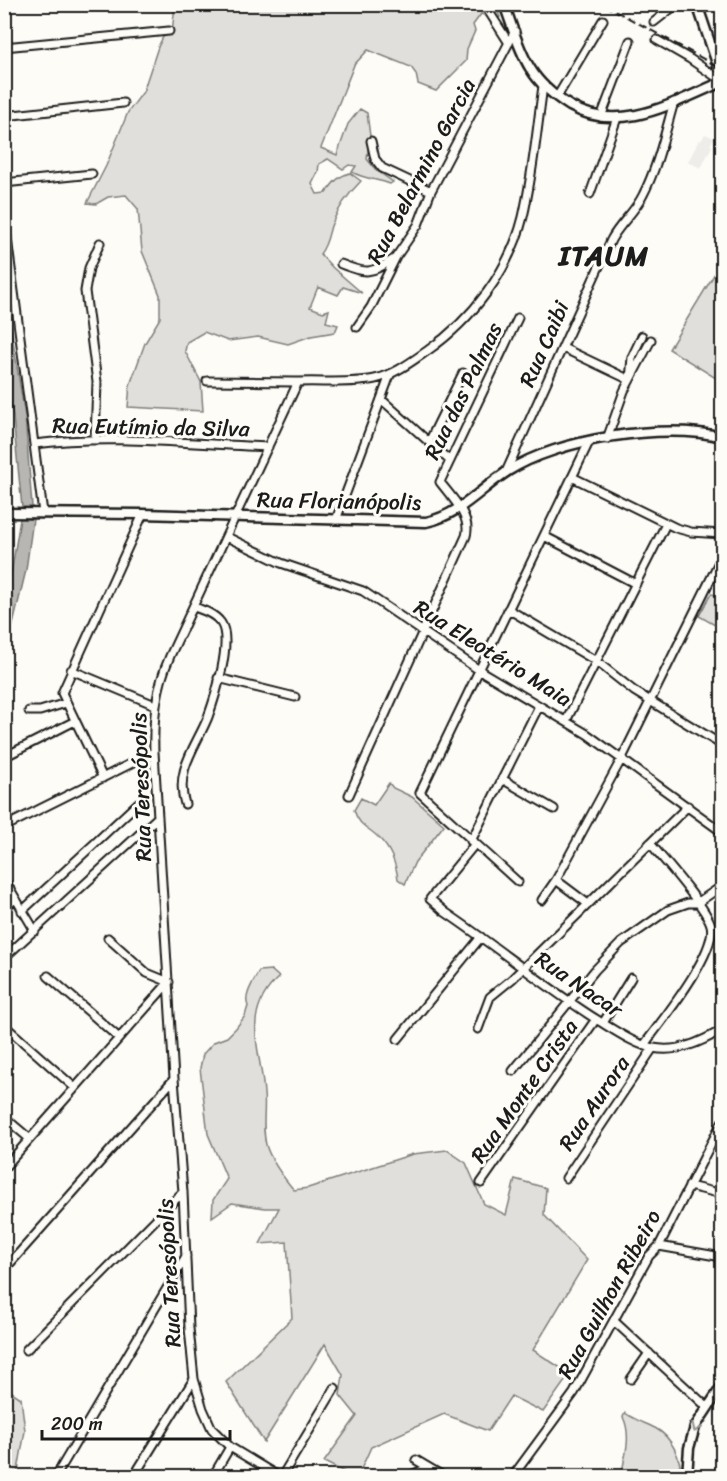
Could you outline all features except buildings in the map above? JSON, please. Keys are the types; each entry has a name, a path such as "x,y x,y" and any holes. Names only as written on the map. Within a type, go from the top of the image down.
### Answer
{"main road":[{"path":"504,4 529,66 543,86 557,98 584,113 617,118 638,116 707,89 723,80 697,4"},
{"path":"707,89 723,91"},
{"name":"Rua Florianópolis","path":"4,513 143,514 426,522 444,517 460,508 506,472 540,454 589,442 671,431 723,437"},
{"path":"687,1476 693,1433 707,1407 723,1386"}],"street":[{"path":"484,4 509,43"},
{"path":"654,22 678,4"},
{"path":"557,98 603,20"},
{"path":"4,47 169,31"},
{"name":"Rua Belarmino Garcia","path":"357,327 372,307 396,257 418,225 431,191 515,31"},
{"path":"657,40 723,80"},
{"path":"601,117 630,41"},
{"path":"207,381 373,380 390,375 449,334 476,306 498,275 511,250 523,217 543,86"},
{"name":"Rua Caibi","path":"506,472 618,228 637,206 648,184 674,102"},
{"path":"4,116 123,103"},
{"path":"590,195 617,118"},
{"path":"371,141 375,159 382,168 431,191"},
{"path":"4,183 92,174"},
{"path":"4,215 43,513"},
{"path":"95,439 97,382 85,291 89,268 100,243"},
{"path":"341,264 360,272 366,272 396,257"},
{"name":"Rua das Palmas","path":"460,508 440,482 518,318"},
{"path":"630,380 632,357 642,336"},
{"path":"607,439 619,403 651,340"},
{"path":"563,348 630,380"},
{"path":"429,442 463,373"},
{"path":"336,520 390,375"},
{"name":"Rua Teresópolis","path":"280,1476 230,1447 209,1423 194,1379 154,752 155,705 166,664 298,382"},
{"path":"381,399 450,461"},
{"name":"Rua Eutímio da Silva","path":"34,444 95,439 268,447"},
{"path":"518,882 420,793 589,442"},
{"path":"572,477 666,524 685,531 723,534"},
{"path":"349,795 468,532 466,520 460,508"},
{"path":"103,778 66,703 63,689 143,514"},
{"path":"566,721 666,524"},
{"path":"544,536 636,584"},
{"name":"Rua Eleotério Maia","path":"226,537 281,563 363,591 479,670 566,721 622,758 723,832"},
{"path":"542,900 556,880 622,758 723,556"},
{"path":"185,804 182,788 187,762 208,716 224,652 223,628 219,621 212,615 194,607"},
{"path":"508,609 596,661 622,683 723,745"},
{"path":"71,670 155,705"},
{"path":"218,678 296,697"},
{"path":"29,711 40,711 66,703"},
{"path":"473,842 539,706"},
{"path":"4,757 75,721"},
{"path":"4,827 154,752"},
{"path":"502,780 554,809"},
{"path":"22,911 138,803"},
{"path":"478,1029 490,997 507,984 688,806"},
{"path":"4,958 158,817"},
{"name":"Rua Nacar","path":"473,842 430,899 570,1002 599,1021 644,1045 671,1049 688,1046 723,1030"},
{"path":"644,1045 686,987 710,940 712,929 697,903 650,843"},
{"path":"4,879 35,930"},
{"path":"556,880 588,904"},
{"path":"513,1071 608,956 633,934 668,910 688,903 697,903 723,886"},
{"path":"4,908 15,899"},
{"path":"398,1039 481,937"},
{"path":"4,1168 169,982 147,973 108,938"},
{"path":"48,976 119,1038"},
{"name":"Rua Monte Crista","path":"481,1183 632,978"},
{"path":"4,1025 75,1088"},
{"name":"Rua Aurora","path":"566,1178 653,1048"},
{"path":"4,1270 174,1079"},
{"path":"4,1117 30,1139"},
{"name":"Rua Guilhon Ribeiro","path":"513,1476 574,1393 649,1256 658,1246 723,1122"},
{"path":"689,1186 723,1194"},
{"path":"26,1350 183,1192"},
{"path":"658,1246 723,1257"},
{"path":"56,1476 186,1256"},
{"path":"614,1321 707,1407"},
{"path":"631,1379 649,1353"},
{"path":"135,1476 194,1379"},
{"path":"280,1476 335,1388"},
{"path":"213,1476 230,1447"},
{"path":"416,1460 443,1476"},
{"path":"408,1476 429,1468"}],"shaded area":[{"path":"442,4 449,10 469,12 475,5 495,5 500,17 497,20 481,14 473,25 475,31 467,49 466,61 436,91 418,84 416,74 411,67 368,50 354,65 321,148 337,155 348,124 360,109 367,113 370,136 367,159 376,170 393,182 390,184 361,176 352,172 356,166 349,165 343,169 328,159 319,164 312,184 317,194 326,193 336,180 350,173 361,181 340,208 320,254 362,293 343,287 338,295 318,287 310,307 323,312 329,310 326,322 338,325 335,332 311,336 288,344 258,337 228,341 204,332 187,342 185,351 201,382 203,411 128,407 130,385 145,343 160,318 160,295 142,251 138,209 126,195 108,197 96,204 87,203 106,166 128,112 143,92 163,37 172,33 175,5"},
{"path":"705,134 714,138 701,168 688,162 699,140 701,141"},
{"path":"715,273 722,277 722,382 669,349"},
{"path":"4,286 25,416 33,519 26,570 5,658 5,611 22,507 13,417 5,367"},
{"path":"711,594 722,596 722,629 699,616"},
{"path":"389,783 393,788 412,797 444,825 415,862 405,884 398,879 387,847 362,823 354,810 361,798 374,805"},
{"path":"271,970 279,977 267,991 256,1018 257,1046 264,1093 264,1135 272,1159 294,1190 308,1188 413,1154 447,1150 466,1163 484,1204 506,1215 515,1179 546,1188 544,1215 587,1260 533,1350 570,1374 543,1412 511,1396 488,1431 444,1414 371,1447 358,1476 352,1476 324,1462 357,1416 340,1395 343,1375 325,1344 264,1442 226,1382 292,1318 287,1242 260,1244 279,1208 232,1203 212,1217 213,1200 227,1179 208,1134 200,1068 203,1054 214,1042 227,1037 245,1016 248,993 259,971"},
{"path":"4,1387 21,1398 25,1431 17,1476 5,1476"},
{"path":"625,1413 655,1428 671,1442 677,1455 681,1476 621,1476 627,1439 623,1417"}],"railway":[{"path":"603,4 722,69"}],"district":[{"name":"ITAUM","path":"604,255"}]}
